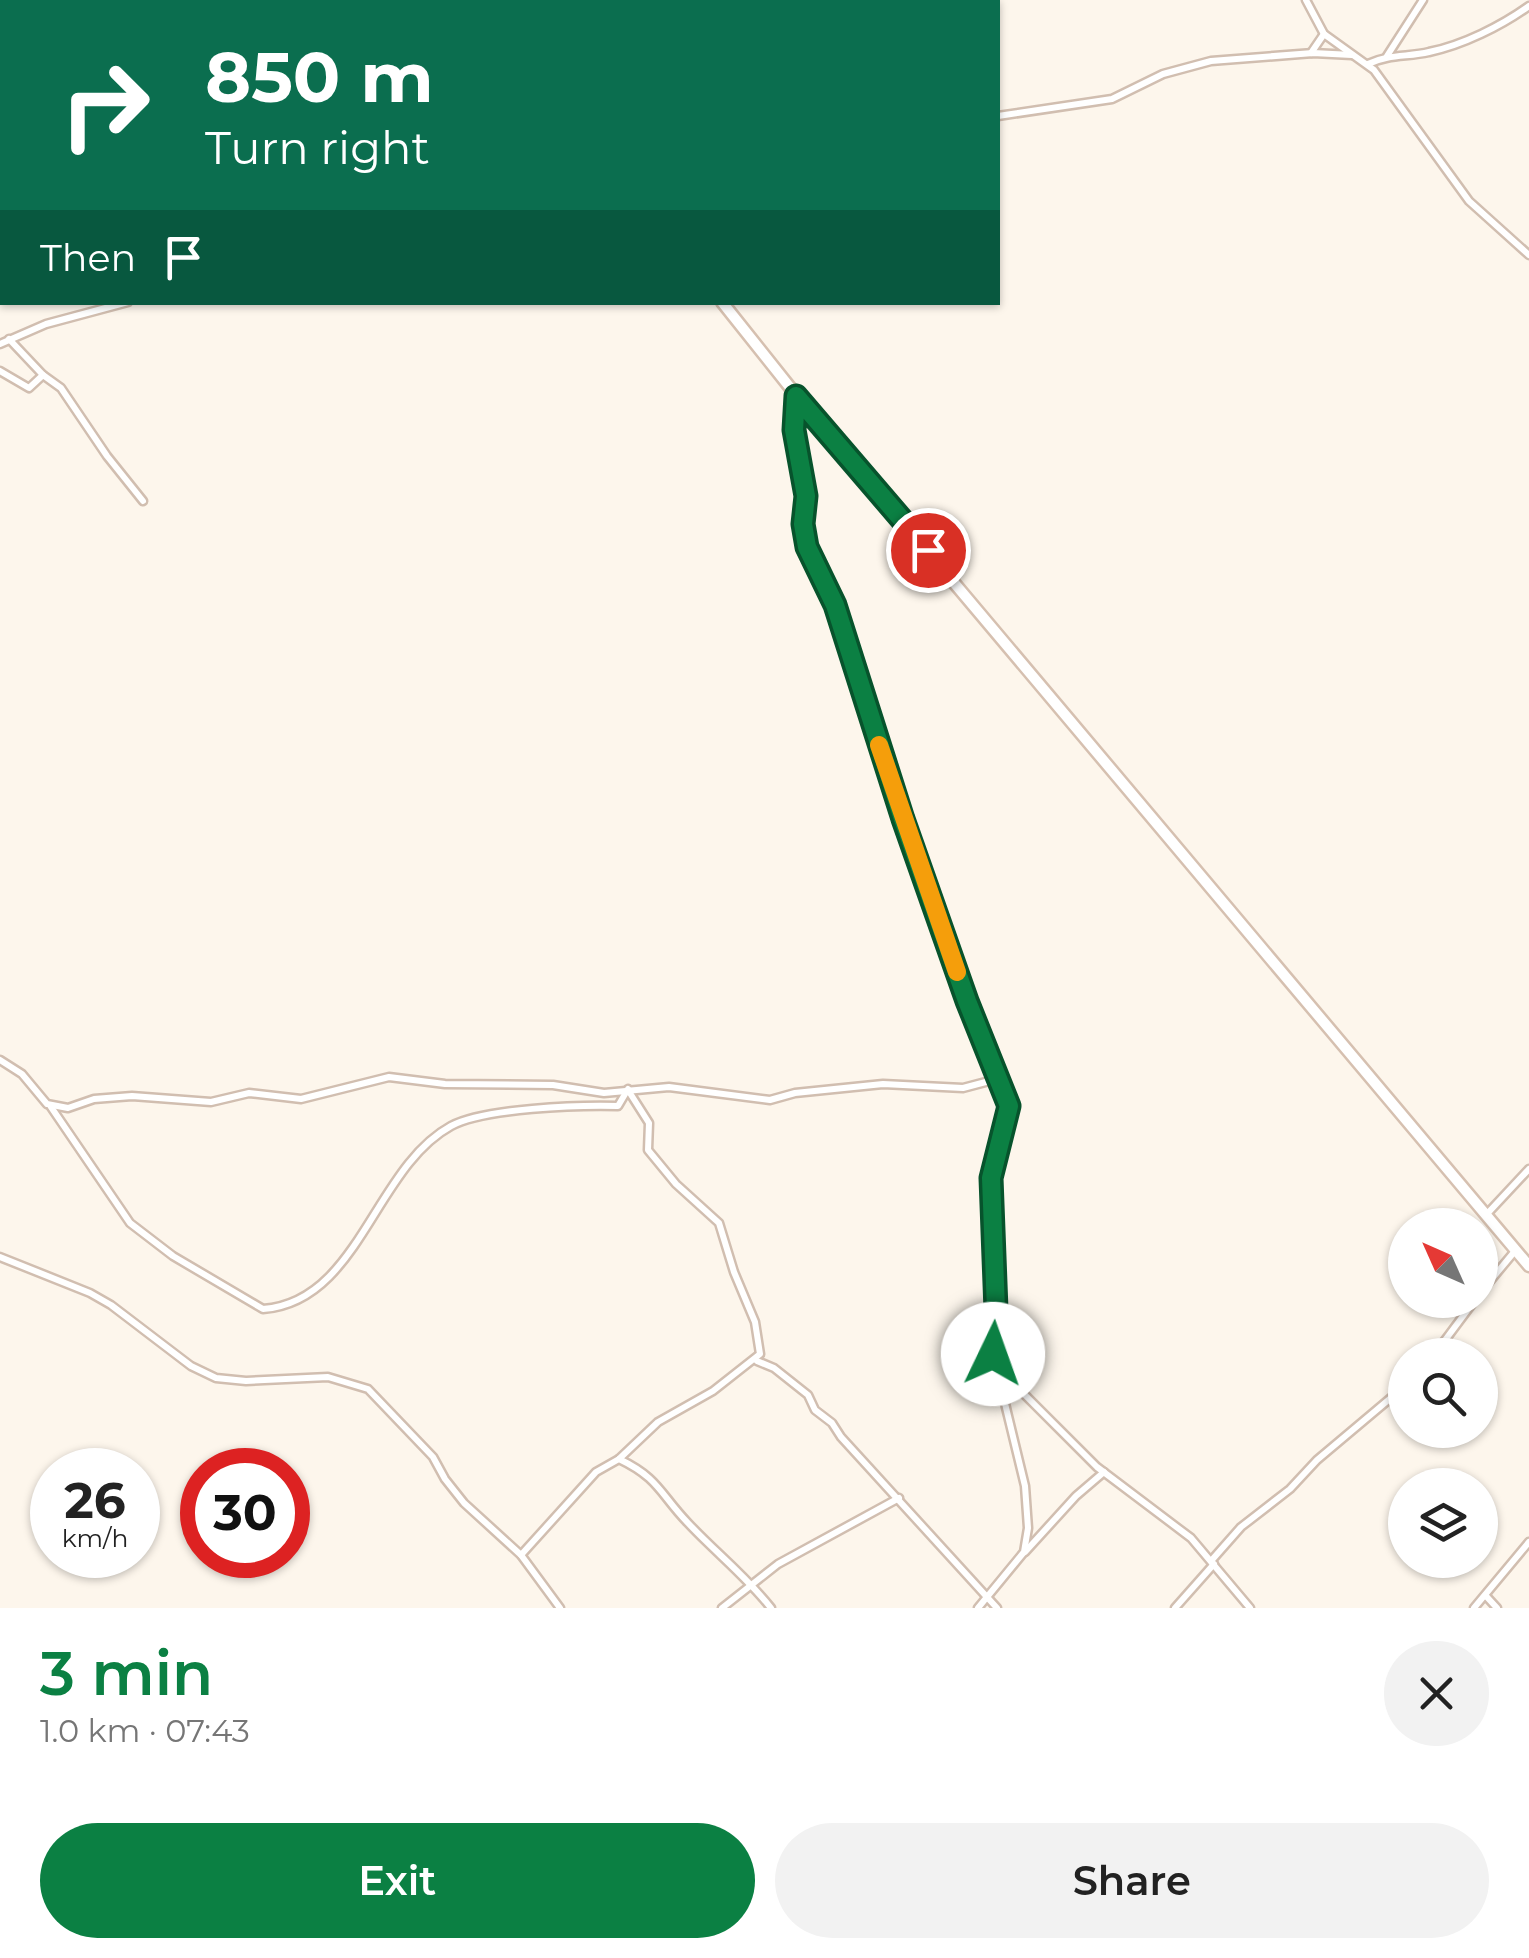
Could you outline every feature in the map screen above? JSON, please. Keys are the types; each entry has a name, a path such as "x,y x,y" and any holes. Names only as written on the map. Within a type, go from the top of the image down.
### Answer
{"main road":[{"path":"724,305 796,396 1480,1208"},
{"path":"1498,1229 1529,1266"}],"street":[{"path":"1306,0 1324,34 1368,64 1458,188 1529,255"},
{"path":"1387,56 1424,0"},
{"path":"1368,64 1387,56 1424,54 1453,46 1529,6"},
{"path":"1311,53 1324,34"},
{"path":"1000,116 1112,98 1130,93 1163,74 1211,60 1311,53 1352,55"},
{"path":"0,344 69,316 115,305"},
{"path":"9,340 61,388 143,501"},
{"path":"0,371 29,388 43,375"},
{"path":"796,396 794,430 806,496 803,524 807,547 835,605 903,819 996,1080 1009,1106 991,1183 996,1310 993,1354 1028,1503 1024,1552"},
{"path":"0,1060 22,1074 50,1106 130,1223 173,1256 263,1309 291,1304 339,1267 402,1171 446,1129 458,1123 539,1108 618,1106 628,1090"},
{"path":"50,1106 68,1108 94,1100 132,1096 210,1102 249,1093 301,1099 389,1076 445,1084 553,1084 604,1093 669,1087 770,1100 883,1084 963,1088 996,1080"},
{"path":"521,1555 587,1481 619,1459 658,1422 713,1391 760,1354 755,1322 734,1272 723,1232 715,1217 676,1184 648,1150 649,1123 628,1090"},
{"path":"1493,1208 1529,1169"},
{"path":"1498,1272 1516,1250"},
{"path":"0,1256 90,1292 191,1366 216,1378 246,1381 328,1376 368,1389 432,1457 464,1503 521,1555 560,1608"},
{"path":"755,1360 774,1368 808,1395 815,1410 832,1423 997,1608"},
{"path":"996,1366 1104,1472 1192,1538 1249,1608"},
{"path":"1175,1608 1241,1527 1277,1500 1317,1460 1388,1400"},
{"path":"619,1459 652,1478 687,1522 752,1584 770,1608"},
{"path":"978,1608 1024,1552 1104,1472"},
{"path":"722,1608 778,1564 899,1498"},
{"path":"1474,1608 1529,1542"},
{"path":"1486,1596 1497,1608"}],"slow traffic":[{"path":"879,745 957,972"}],"route":[{"path":"928,550 796,396 794,430 806,496 803,524 807,547 835,605 903,819 996,1080 1009,1106 991,1178 996,1310 993,1354"}]}
